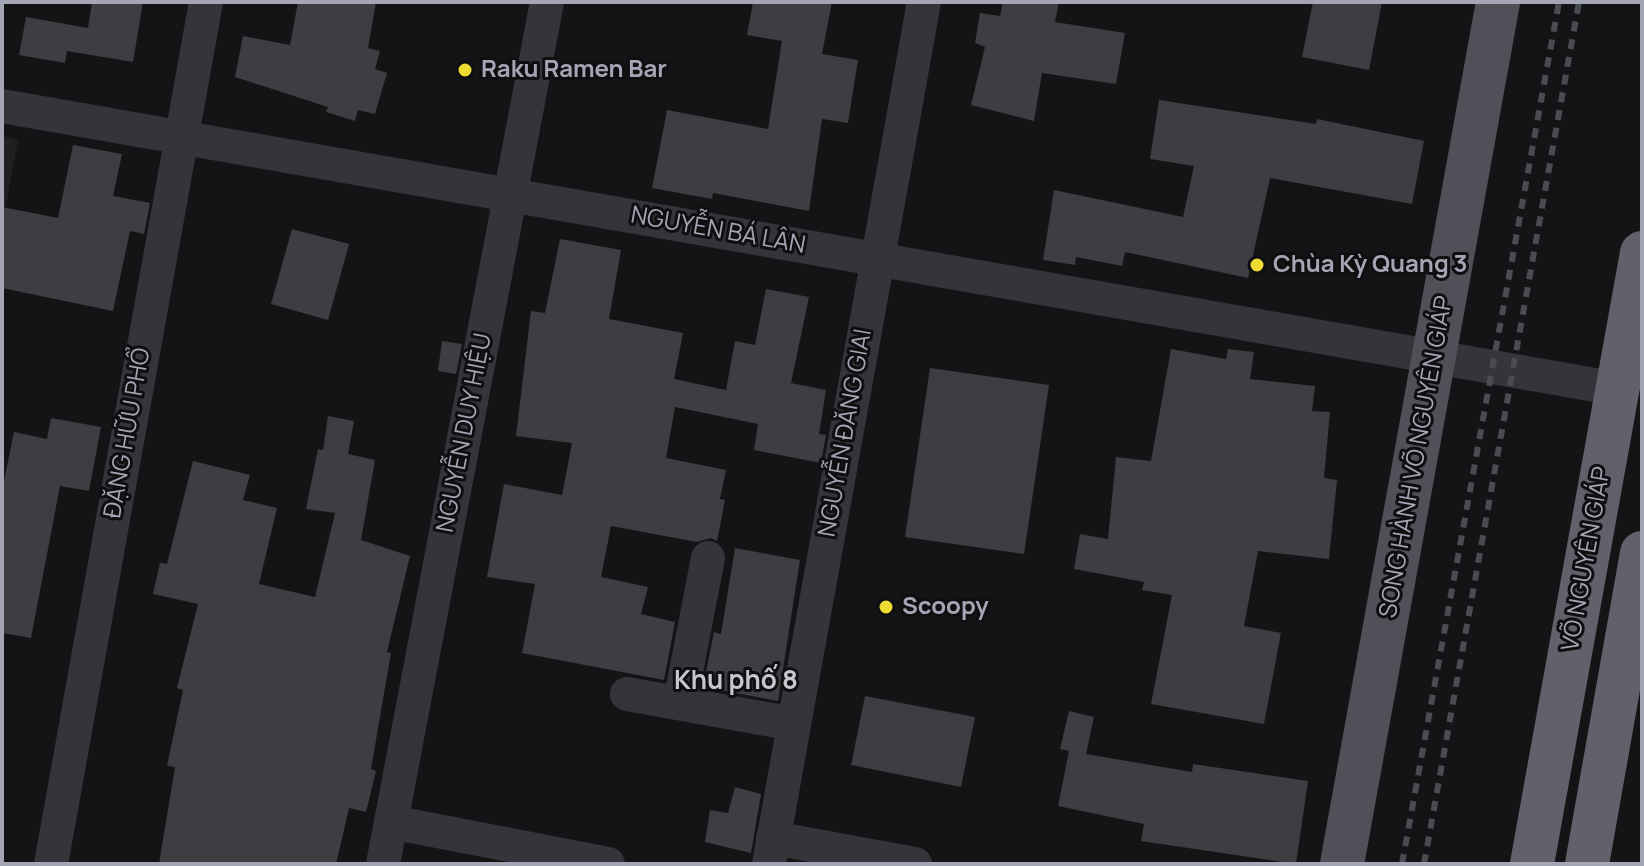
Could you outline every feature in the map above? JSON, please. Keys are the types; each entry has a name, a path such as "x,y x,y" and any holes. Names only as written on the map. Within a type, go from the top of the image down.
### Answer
{"highway":[{"name":"VÕ NGUYÊN GIÁP","path":"1532,864 1642,253"},
{"path":"1587,864 1642,553"}],"main road":[{"name":"SONG HÀNH VÕ NGUYÊN GIÁP","path":"1342,864 1498,2"}],"street":[{"name":"ĐẶNG HỮU PHỔ","path":"51,864 206,2"},
{"name":"NGUYỄN DUY HIỆU","path":"383,864 547,2"},
{"name":"NGUYỄN ĐĂNG GIAI","path":"771,851 924,2"},
{"name":"NGUYỄN BÁ LÂN","path":"2,106 1618,389"},
{"path":"680,703 708,558"},
{"path":"627,694 794,724"},
{"path":"391,822 608,864"},
{"path":"771,851 915,864"}],"shaded area":[{"path":"2,136 18,140 2,225"}],"building":[{"path":"92,2 143,2 133,62 67,51 65,63 19,55 26,17 88,28"},
{"path":"298,2 376,2 368,48 380,51 375,69 387,73 375,114 358,110 355,121 326,112 328,107 235,77 243,36 290,45"},
{"path":"753,2 832,2 822,54 858,60 848,123 822,119 809,211 713,193 712,199 652,188 667,110 768,129 782,41 747,35"},
{"path":"1003,2 1059,2 1055,22 1125,33 1116,84 1042,73 1034,121 971,105 985,47 975,43 980,13 1000,16"},
{"path":"1313,2 1382,2 1369,70 1302,57"},
{"path":"1159,100 1316,124 1317,119 1424,141 1412,204 1270,178 1248,278 1125,252 1122,266 1076,257 1075,265 1043,260 1054,190 1183,217 1194,166 1150,159"},
{"path":"73,145 122,154 113,196 150,203 144,234 130,231 113,311 2,288 2,207 58,218"},
{"path":"292,229 349,244 328,320 271,304"},
{"path":"560,239 621,250 609,319 683,333 674,379 726,390 735,341 755,345 766,289 809,297 791,383 826,390 819,434 826,435 821,463 754,450 758,424 675,407 666,458 726,470 720,499 725,500 717,541 711,538 697,542 611,526 601,577 648,587 641,614 675,622 664,680 522,653 535,584 487,577 504,484 562,495 572,443 516,436 531,311 545,313"},
{"path":"442,341 462,344 456,374 438,371"},
{"path":"1171,349 1226,359 1228,349 1254,352 1250,379 1315,386 1312,411 1330,412 1324,478 1337,480 1329,559 1258,551 1244,626 1281,633 1264,724 1151,704 1172,595 1142,590 1144,582 1074,569 1080,534 1108,539 1116,457 1151,461"},
{"path":"930,368 1049,385 1024,554 905,537"},
{"path":"328,416 354,421 348,454 375,460 361,540 410,556 387,652 391,653 371,769 376,771 366,812 349,808 336,864 159,864 175,767 167,766 183,690 177,688 198,604 153,594 160,563 167,564 193,461 250,475 243,500 277,508 259,584 315,597 335,513 306,509 318,449 323,450"},
{"path":"51,418 101,427 89,491 60,486 31,638 2,633 2,490 14,432 47,439"},
{"path":"735,548 800,560 778,701 703,687 714,632 721,634"},
{"path":"865,696 975,717 961,787 851,765"},
{"path":"1069,711 1094,717 1086,754 1192,772 1193,764 1308,781 1296,864 1141,841 1144,824 1058,806 1069,751 1060,749"},
{"path":"735,787 761,794 751,853 705,842 710,810 728,813"}],"railway":[{"path":"1402,864 1559,2"},
{"path":"1424,864 1579,2"}],"place":[{"name":"Raku Ramen Bar","path":"465,70"},
{"name":"Chùa Kỳ Quang 3","path":"1257,265"},
{"name":"Scoopy","path":"886,607"}],"district":[{"name":"Khu phố 8","path":"736,682"}]}
